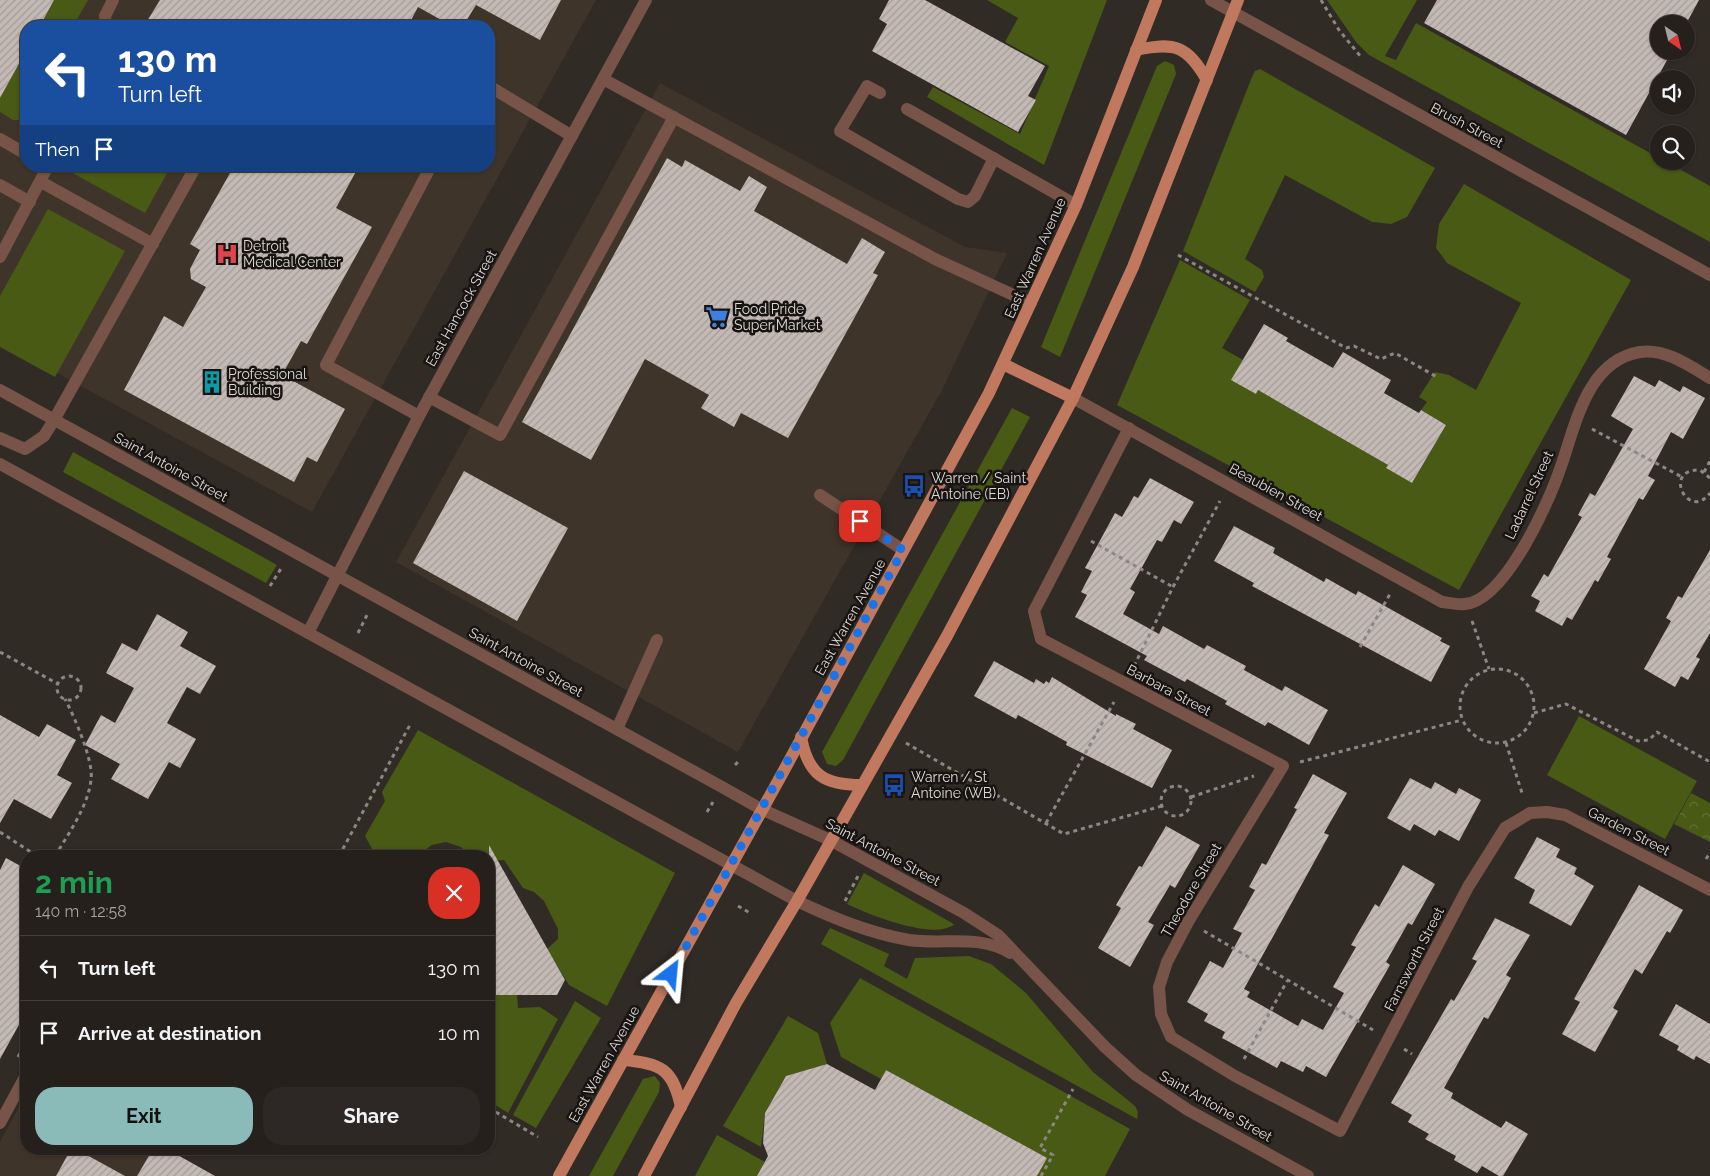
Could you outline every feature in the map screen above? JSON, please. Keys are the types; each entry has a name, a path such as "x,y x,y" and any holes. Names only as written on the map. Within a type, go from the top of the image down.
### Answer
{"main road":[{"name":"East Warren Avenue","path":"559,1176 731,867 1003,364 1076,205 1156,0"},
{"path":"644,1176 736,1003 946,636 1073,398 1133,267 1238,0"},
{"path":"1136,50 1158,45 1175,46 1186,51 1198,64 1207,80"},
{"path":"1003,364 1073,398"},
{"path":"801,737 809,766 822,778 839,785 862,785"},
{"path":"623,1060 645,1062 664,1070 676,1084 682,1106"}],"street":[{"path":"105,20 105,16 113,0"},
{"name":"East Hancock Street","path":"308,633 429,397 646,0"},
{"name":"Brush Street","path":"1210,0 1710,275"},
{"path":"603,79 936,259 1031,303"},
{"path":"880,93 867,86 840,132 958,200 968,202 975,196 994,158"},
{"path":"495,90 572,136"},
{"path":"906,109 1076,205"},
{"path":"429,397 500,436 674,117"},
{"path":"0,139 20,151"},
{"path":"0,257 45,172"},
{"path":"0,438 25,449 44,436 193,172"},
{"path":"419,416 326,365 428,172"},
{"path":"41,182 152,244"},
{"path":"0,185 30,202"},
{"name":"Ladarrel Street","path":"1466,604 1490,593 1509,571 1536,524 1559,472 1576,420 1592,386 1616,359 1641,352 1664,354 1710,378"},
{"name":"Saint Antoine Street","path":"0,390 761,809 830,840 964,913 998,935 1031,967 1105,1047 1136,1075 1188,1110 1308,1176"},
{"name":"Beaubien Street","path":"1073,398 1230,483 1442,602 1466,604"},
{"path":"1074,532 1130,428"},
{"name":"Saint Antoine Street","path":"0,464 796,901 857,927 909,940 988,942 1001,947 1031,967"},
{"path":"820,495 903,550"},
{"name":"Barbara Street","path":"1074,532 1034,611 1041,639 1283,766"},
{"path":"616,729 657,640"},
{"name":"Theodore Street","path":"1235,1076 1171,1037 1161,1014 1159,987 1167,962 1188,922 1283,766"},
{"name":"Garden Street","path":"1530,812 1564,815 1710,890"},
{"name":"Farnsworth Street","path":"1235,1076 1340,1132 1468,887 1505,828 1530,812"},
{"path":"0,1122 20,1086"}],"path":[{"path":"1322,0 1340,30 1360,57"},
{"path":"1178,255 1346,348 1354,346 1381,358 1395,353 1437,377"},
{"path":"1576,420 1682,477"},
{"path":"1704,472 1710,461"},
{"path":"1710,478 1704,472 1690,471 1682,477 1680,482 1681,492 1688,500 1703,500 1710,493"},
{"path":"1130,673 1173,587 1230,483"},
{"path":"1074,532 1173,587"},
{"path":"270,586 282,567"},
{"path":"1360,647 1400,578"},
{"path":"1466,604 1489,669"},
{"path":"358,633 367,615"},
{"path":"0,652 58,684"},
{"path":"1489,669 1509,671 1522,679 1532,691 1534,713 1530,724 1524,733 1506,743 1492,744 1481,740 1472,735 1462,720 1459,703 1462,692 1478,674 1489,669"},
{"path":"58,850 84,804 92,778 77,721 65,699 59,695 58,684 63,678 70,677 79,683 79,694 73,699 65,699"},
{"path":"1046,824 1114,702"},
{"path":"1534,713 1566,704 1638,741 1649,740 1657,732 1710,762"},
{"path":"1191,797 1283,766 1462,720"},
{"path":"342,850 411,724"},
{"path":"890,734 1064,834 1162,806"},
{"path":"1506,743 1530,812"},
{"path":"735,765 740,760"},
{"path":"1172,787 1181,787 1191,797 1190,808 1183,815 1168,814 1162,806 1162,796 1172,787"},
{"path":"707,812 713,801"},
{"path":"0,832 28,850"},
{"path":"1706,860 1710,853"},
{"path":"844,902 860,871"},
{"path":"738,906 750,912"},
{"path":"1188,922 1412,1054"},
{"path":"1235,1076 1287,981"},
{"path":"1042,1176 1053,1155 1040,1148 1073,1089"},
{"path":"495,1112 538,1137"}],"shaded area":[{"name":"Detroit Medical Center","path":"0,0 596,0 312,512 0,342"},
{"path":"660,83 965,247 1007,253 942,390 738,752 396,562"},
{"path":"20,1105 20,1155 177,1155 216,1176 0,1176 0,1142"}],"green space":[{"path":"54,0 88,0 76,20 43,20"},
{"path":"987,0 1107,0 1044,165 927,97 933,87 1020,134 1049,66 1005,42 1018,18"},
{"path":"1327,0 1417,0 1385,56 1396,60 1416,23 1650,153 1650,170 1681,170 1710,186 1710,242 1369,55 1356,42"},
{"path":"1165,61 1174,65 1176,74 1060,357 1041,347 1157,66"},
{"path":"20,62 20,118 18,120 13,120 0,112 0,98"},
{"path":"1260,69 1435,168 1407,217 1391,224 1372,222 1285,175 1245,259 1262,270 1264,277 1255,292 1183,251 1252,77 1255,71"},
{"path":"71,172 168,172 145,213"},
{"path":"1464,184 1631,280 1459,590 1117,405 1180,260 1250,300 1222,348 1243,360 1232,379 1256,394 1258,390 1388,465 1386,468 1412,483 1446,425 1421,410 1427,402 1419,397 1435,372 1449,375 1476,390 1521,303 1447,263 1436,248 1439,224"},
{"path":"48,209 125,251 55,377 0,347 0,296"},
{"path":"1012,408 1030,417 843,760 836,766 827,764 822,752"},
{"path":"73,452 277,565 266,583 63,472"},
{"path":"1579,716 1697,781 1665,839 1547,775"},
{"path":"418,730 675,873 607,1006 569,985 547,949 558,939 558,929 544,901 534,892 523,888 504,860 495,861 495,850 464,850 461,847 446,842 432,845 425,850 373,850 365,836 385,801 382,792"},
{"path":"1691,793 1710,803 1710,842 1674,824"},
{"path":"864,873 954,925 944,929 916,928 870,914 847,904"},
{"path":"830,928 889,954 884,966 907,979 915,958 969,956 991,964 1026,993 1093,1072 1135,1106 1138,1112 1137,1119 821,944"},
{"path":"860,978 1130,1129 1105,1176 1037,1176 1046,1158 886,1070 881,1079 841,1057 830,1023"},
{"path":"495,995 517,995 518,1008 540,1007 558,1019 508,1113 495,1105"},
{"path":"575,1001 601,1018 536,1128 513,1115"},
{"path":"788,1016 818,1033 827,1064 786,1076 765,1113 761,1147 723,1126"},
{"path":"655,1076 660,1083 659,1092 613,1176 589,1176 643,1079"},
{"path":"717,1135 765,1162 757,1176 695,1176"}],"building":[{"path":"0,0 54,0 43,20 20,20 20,62 0,98"},
{"path":"160,0 561,0 540,40 476,5 467,20 441,20 418,7 411,20 148,20"},
{"path":"889,0 925,0 1045,66 1028,96 1036,100 1018,132 872,51 887,24 879,19"},
{"path":"1437,0 1699,0 1691,15 1650,15 1650,60 1667,60 1662,70 1650,70 1650,91 1626,135 1424,23"},
{"name":"Food Pride Super Market","path":"667,158 682,167 685,160 740,191 749,176 767,187 754,211 847,264 862,238 885,252 873,273 878,275 788,438 741,413 734,427 701,408 709,395 645,359 591,460 522,422"},
{"path":"231,172 356,172 336,208 372,227 307,344 301,341 282,375 345,409 317,462 307,457 294,482 124,390 164,316 183,327 206,287 191,279 190,269 200,250 190,244"},
{"path":"1264,324 1288,338 1286,341 1333,368 1343,352 1391,380 1384,393 1419,413 1421,410 1446,425 1412,483 1386,468 1388,465 1258,390 1256,394 1231,380"},
{"path":"1634,376 1655,387 1659,380 1680,392 1683,386 1705,398 1683,439 1671,432 1648,476 1655,480 1643,500 1639,498 1607,557 1611,559 1598,582 1595,580 1572,620 1567,617 1562,626 1535,611 1540,601 1531,596 1544,574 1548,577 1582,517 1578,515 1590,493 1595,496 1633,429 1611,416"},
{"path":"464,471 568,528 517,621 413,563"},
{"path":"1150,478 1194,502 1181,524 1174,520 1162,542 1157,540 1130,589 1135,592 1123,614 1159,634 1163,626 1204,649 1207,645 1246,666 1244,670 1282,691 1285,686 1328,710 1309,745 1268,722 1265,726 1225,704 1227,701 1187,679 1185,682 1144,660 1147,656 1075,617 1087,595 1081,592 1092,571 1085,568 1115,513 1122,517 1134,496 1138,498"},
{"path":"1234,526 1275,548 1273,553 1324,582 1326,578 1356,595 1358,591 1442,638 1440,641 1450,646 1431,682 1252,586 1254,583 1214,561"},
{"path":"1710,550 1710,633 1696,657 1700,659 1688,680 1681,676 1675,687 1644,669 1671,621 1666,618 1678,596 1682,598"},
{"path":"157,614 188,632 180,646 216,666 200,694 187,687 167,723 196,739 180,768 169,762 148,799 111,779 120,764 85,745 101,715 115,723 134,688 106,673 122,643 137,651"},
{"path":"994,661 1034,683 1036,679 1044,684 1046,681 1049,683 1052,677 1116,716 1116,714 1136,724 1133,729 1172,750 1152,788 1066,745 1067,742 1018,715 1016,719 974,696"},
{"path":"0,715 39,737 47,724 76,740 57,775 72,783 51,819 14,799 0,823"},
{"path":"1313,774 1347,793 1324,833 1329,835 1244,989 1250,992 1247,997 1298,1026 1302,1019 1323,1030 1344,993 1333,987 1356,947 1351,945 1375,904 1379,907 1403,865 1435,884 1412,925 1408,923 1386,962 1390,965 1326,1077 1306,1066 1303,1072 1281,1061 1277,1068 1222,1038 1225,1032 1204,1021 1208,1014 1187,1002 1210,961 1223,968 1242,933 1233,929 1255,890 1249,887 1262,863 1266,865 1297,809 1294,808"},
{"path":"1410,778 1431,789 1435,782 1456,794 1459,788 1481,800 1459,841 1439,830 1435,836 1414,824 1410,831 1387,818"},
{"path":"1166,826 1200,845 1175,888 1170,885 1148,922 1154,925 1130,967 1098,948 1121,908 1116,905 1139,866 1142,867"},
{"path":"1537,837 1560,849 1556,857 1577,868 1574,874 1594,886 1571,926 1529,903 1535,890 1514,878"},
{"path":"495,856 565,980 557,995 495,995"},
{"path":"6,858 20,866 20,1023 0,1059 0,870"},
{"path":"1639,885 1683,910 1670,933 1667,931 1642,974 1635,969 1613,1008 1618,1011 1595,1052 1562,1034 1580,1002 1574,999"},
{"path":"1495,918 1530,935 1506,975 1511,978 1488,1019 1484,1017 1444,1088 1453,1093 1451,1098 1501,1128 1506,1121 1528,1134 1503,1176 1499,1176 1482,1166 1477,1173 1454,1160 1456,1156 1425,1139 1429,1134 1408,1122 1412,1115 1391,1103 1451,999 1454,1001 1477,961 1472,959"},
{"path":"1676,1004 1710,1024 1710,1064 1696,1056 1694,1060 1677,1050 1679,1046 1659,1035"},
{"path":"827,1064 875,1090 886,1070 1047,1158 1037,1176 757,1176 768,1156 763,1143 765,1113 786,1076"},
{"path":"68,1155 87,1155 125,1176 56,1176"},
{"path":"149,1155 178,1155 215,1176 137,1176"}],"place":[{"name":"Detroit Medical Center","path":"227,254"},
{"name":"Food Pride Super Market","path":"717,317"},
{"name":"Professional Building","path":"212,382"},
{"name":"Warren / Saint Antoine (EB)","path":"914,486"},
{"name":"Warren / St Antoine (WB)","path":"894,785"}],"route":[{"path":"671,974 903,550 860,521"}]}
